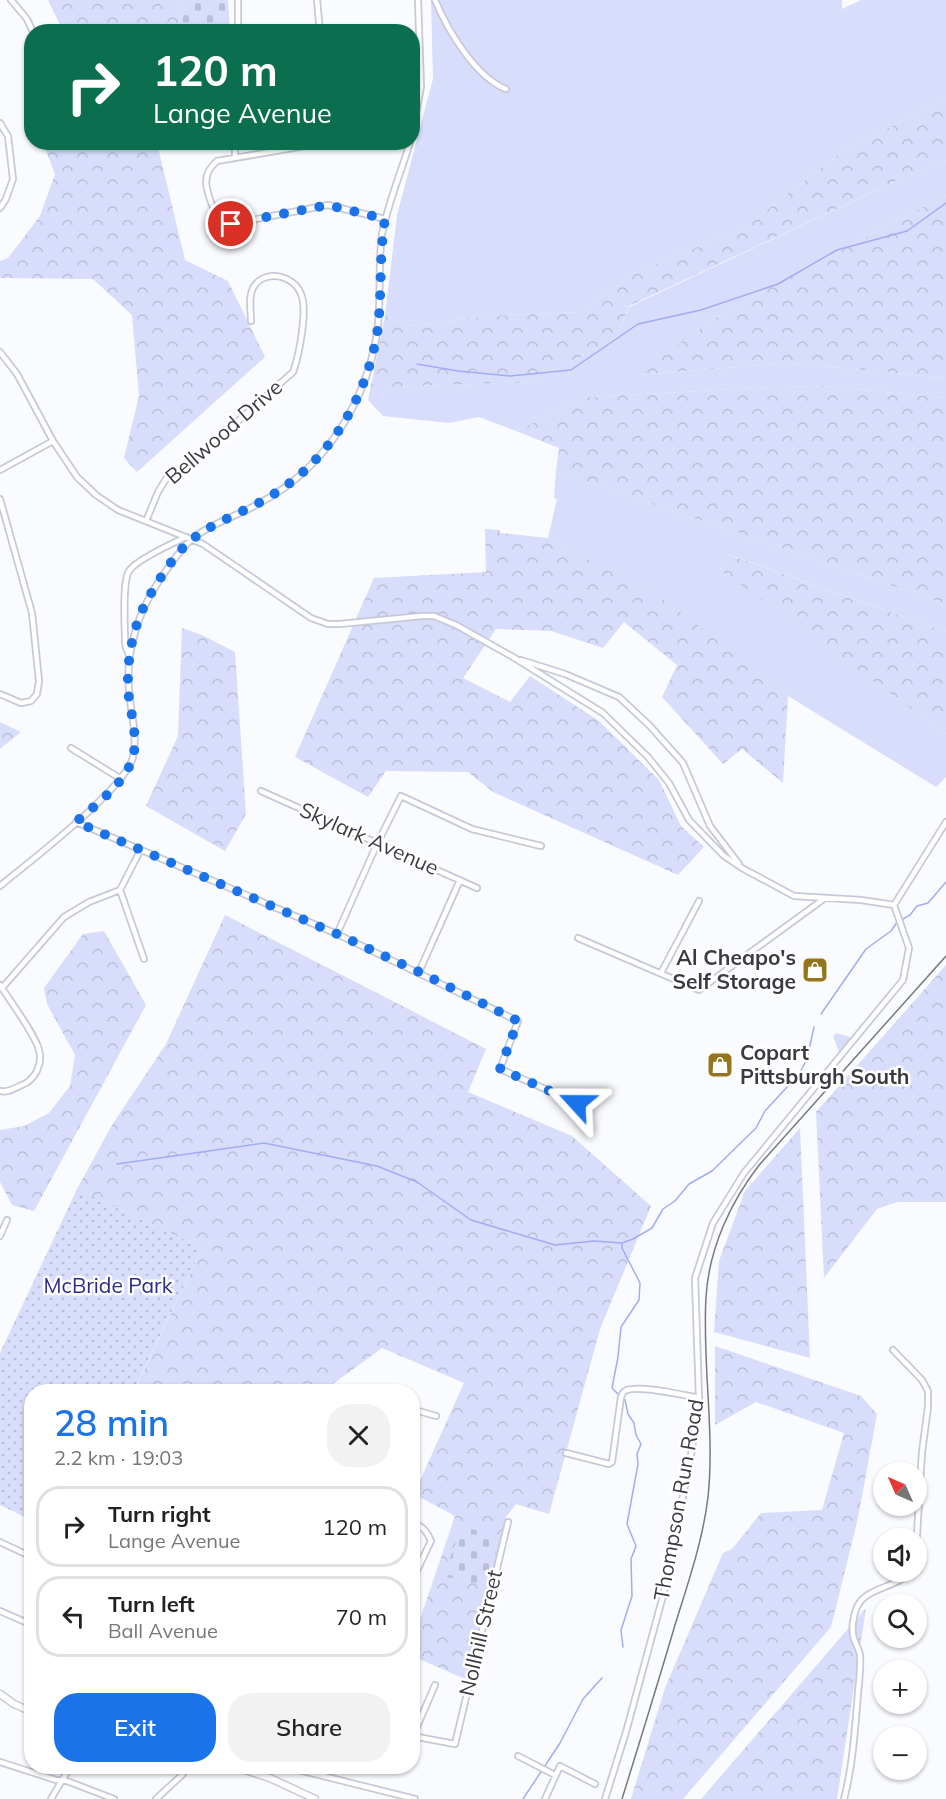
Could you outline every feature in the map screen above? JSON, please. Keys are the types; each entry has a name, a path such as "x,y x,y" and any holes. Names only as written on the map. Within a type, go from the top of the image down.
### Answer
{"main road":[{"path":"0,1694 24,1708"},
{"path":"258,1774 315,1799"}],"street":[{"path":"11,0 28,24"},
{"path":"238,0 238,24"},
{"path":"317,0 319,24"},
{"path":"418,0 419,24"},
{"path":"435,0 446,24 466,54 496,86 506,89"},
{"path":"420,44 420,92"},
{"path":"0,123 8,136 13,179 0,208"},
{"path":"235,150 235,157"},
{"path":"278,150 217,161 208,168 206,185 216,215 231,224 328,205 385,219"},
{"path":"0,886 76,822 121,779 129,767 134,744 128,686 130,658 138,622 150,596 169,566 192,539 207,529 258,504 293,481 307,469 348,417 365,380 375,344 385,219 408,150"},
{"name":"Bellwood Drive","path":"146,521 166,479 202,453 293,372 298,360 303,321 303,300 293,282 280,276 260,280 250,296 251,321"},
{"path":"0,352 17,374 53,441 77,477 96,495 118,510 203,544 310,618 328,624 340,624 434,616 456,625 513,657 603,713 648,757 669,783 689,820 724,856 794,896 861,900 894,905 946,822"},
{"path":"0,470 53,441"},
{"path":"0,499 32,613 39,681 37,694 31,701 21,703 0,694"},
{"path":"130,658 125,642 127,573 138,562 186,537"},
{"path":"513,657 565,674 619,697 649,725 683,763 710,825 742,868"},
{"path":"71,748 121,779"},
{"name":"Skylark Avenue","path":"261,790 477,888"},
{"path":"337,934 401,796 472,829 542,846"},
{"path":"76,822 337,934 518,1021 500,1069 577,1103"},
{"path":"2,1092 30,1082 40,1065 40,1051 34,1037 1,987 64,917 88,902 120,890 141,851"},
{"path":"419,972 460,880"},
{"path":"120,890 144,959"},
{"path":"578,938 699,990 825,898"},
{"path":"661,973 699,901"},
{"name":"Thompson Run Road","path":"605,1799 629,1722 664,1592 691,1455 699,1398 695,1278 713,1223 744,1173 903,980 909,948 894,905"},
{"path":"0,1236 7,1220"},
{"path":"893,1350 922,1380 928,1391 917,1528"},
{"path":"566,1453 609,1464 612,1462 622,1395 628,1389 663,1391 699,1398"},
{"path":"420,1411 436,1416"},
{"name":"Nollhill Street","path":"420,1737 455,1744 508,1522"},
{"path":"420,1525 427,1531 431,1540 420,1564"},
{"path":"0,1542 24,1553"},
{"path":"844,1799 856,1722 860,1656 853,1636 853,1623 861,1601 898,1582"},
{"path":"0,1611 24,1622"},
{"path":"420,1720 435,1685"},
{"path":"518,1756 555,1775"},
{"path":"0,1762 24,1770"},
{"path":"547,1798 560,1767 595,1784"},
{"path":"37,1774 67,1781 114,1799"},
{"path":"51,1799 66,1774"},
{"path":"156,1799 183,1774"},
{"path":"315,1774 415,1799"}],"green space":[{"path":"48,0 178,0 180,24 60,24"},
{"path":"178,0 228,0 230,24 180,24"},
{"path":"431,0 842,0 842,9 861,0 946,0 946,101 848,147 744,228 637,272 581,312 487,316 410,326 385,316 397,215 414,150 420,150 420,128 433,79"},
{"path":"946,101 946,161 911,174 629,306 617,337 535,382 390,387 368,400 385,316 410,326 487,316 581,312 637,272 744,228 848,147"},
{"path":"46,150 159,150 185,260 228,281 265,357 137,472 124,458 139,396 132,315 93,279 0,278 0,261 8,258 40,216 55,174"},
{"path":"946,161 946,195 721,314 637,375 790,363 946,378 946,398 824,386 588,397 516,431 479,417 449,423 383,416 368,400 390,387 535,382 617,337 629,307 911,174"},
{"path":"946,195 946,378 790,363 636,375 721,314"},
{"path":"824,386 946,398 946,604 556,471 559,448 516,431 588,397"},
{"path":"556,471 946,604 946,632 728,554 720,569 946,734 946,777 936,787 788,696 656,596 548,538 557,499 554,498"},
{"path":"485,529 500,530 500,533 548,538 665,600 788,696 783,783 742,749 723,764 662,697 677,665 624,622 603,648 551,631 496,629 463,678 510,702 530,676 599,721 659,780 681,826 704,847 678,875 493,792 468,772 386,771 368,797 295,757 374,578 486,572"},
{"path":"727,554 946,632 946,734 720,570"},
{"path":"182,628 202,635 235,652 246,814 225,851 146,806 178,736"},
{"path":"0,722 21,732 0,749"},
{"path":"225,915 486,1049 468,1092 572,1136 651,1206 600,1329 549,1514 516,1504 506,1517 470,1681 420,1659 420,1619 455,1516 420,1497 420,1481 464,1383 382,1348 333,1384 137,1384 202,1248 77,1189 112,1125 166,1044"},
{"path":"104,931 146,1005 34,1211 12,1205 0,1182 0,1130 24,1126 49,1113 70,1086 75,1055 47,1004 44,988 83,934"},
{"path":"946,965 946,1202 897,1202 877,1209 824,1278 816,1112"},
{"path":"836,1033 850,1037 851,1040 842,1052 839,1052 833,1036"},
{"path":"800,1128 810,1358 714,1332 719,1261 745,1191"},
{"name":"McBride Park","path":"77,1189 202,1248 137,1384 24,1384 24,1517 0,1505 0,1353"},
{"path":"715,1346 861,1396 877,1414 858,1518 831,1627 683,1799 631,1799 665,1688 723,1553 732,1549 761,1513 822,1510 844,1433 756,1402 715,1425"},
{"path":"463,1528 500,1535 488,1586 442,1576"},
{"path":"866,1608 837,1799 701,1799"}],"waterway":[{"path":"417,364 510,376 571,370 638,324 701,310 778,284 837,250 907,231 946,203"},
{"path":"903,919 910,915 917,906 928,903 946,882"},
{"path":"821,1014 866,949 891,931 897,922"},
{"path":"619,1395 612,1388 621,1327 639,1300 640,1283 622,1248 622,1243 652,1228 663,1209 675,1201 689,1184 712,1171 756,1128 765,1111 799,1074 807,1059 814,1027"},
{"path":"117,1164 264,1143 377,1166 417,1182 471,1220 555,1245 594,1241 622,1243"},
{"path":"623,1398 641,1444 637,1454 638,1464 627,1524 636,1546 631,1559 632,1596 621,1630 623,1647"},
{"path":"523,1799 560,1743 583,1699 602,1678"}],"railway":[{"path":"622,1799 690,1577 706,1513 710,1472 706,1297 712,1261 723,1226 749,1178 760,1164 946,956"}],"place":[{"name":"Al Cheapo's Self Storage","path":"815,970"},
{"name":"Copart Pittsburgh South","path":"720,1065"}],"route":[{"path":"231,224 328,205 385,219 382,237 378,325 371,362 348,417 307,469 258,504 207,529 192,539 169,566 150,596 138,622 130,651 128,686 134,744 133,757 129,767 114,787 76,822 337,934 518,1021 500,1069 577,1103"}]}
